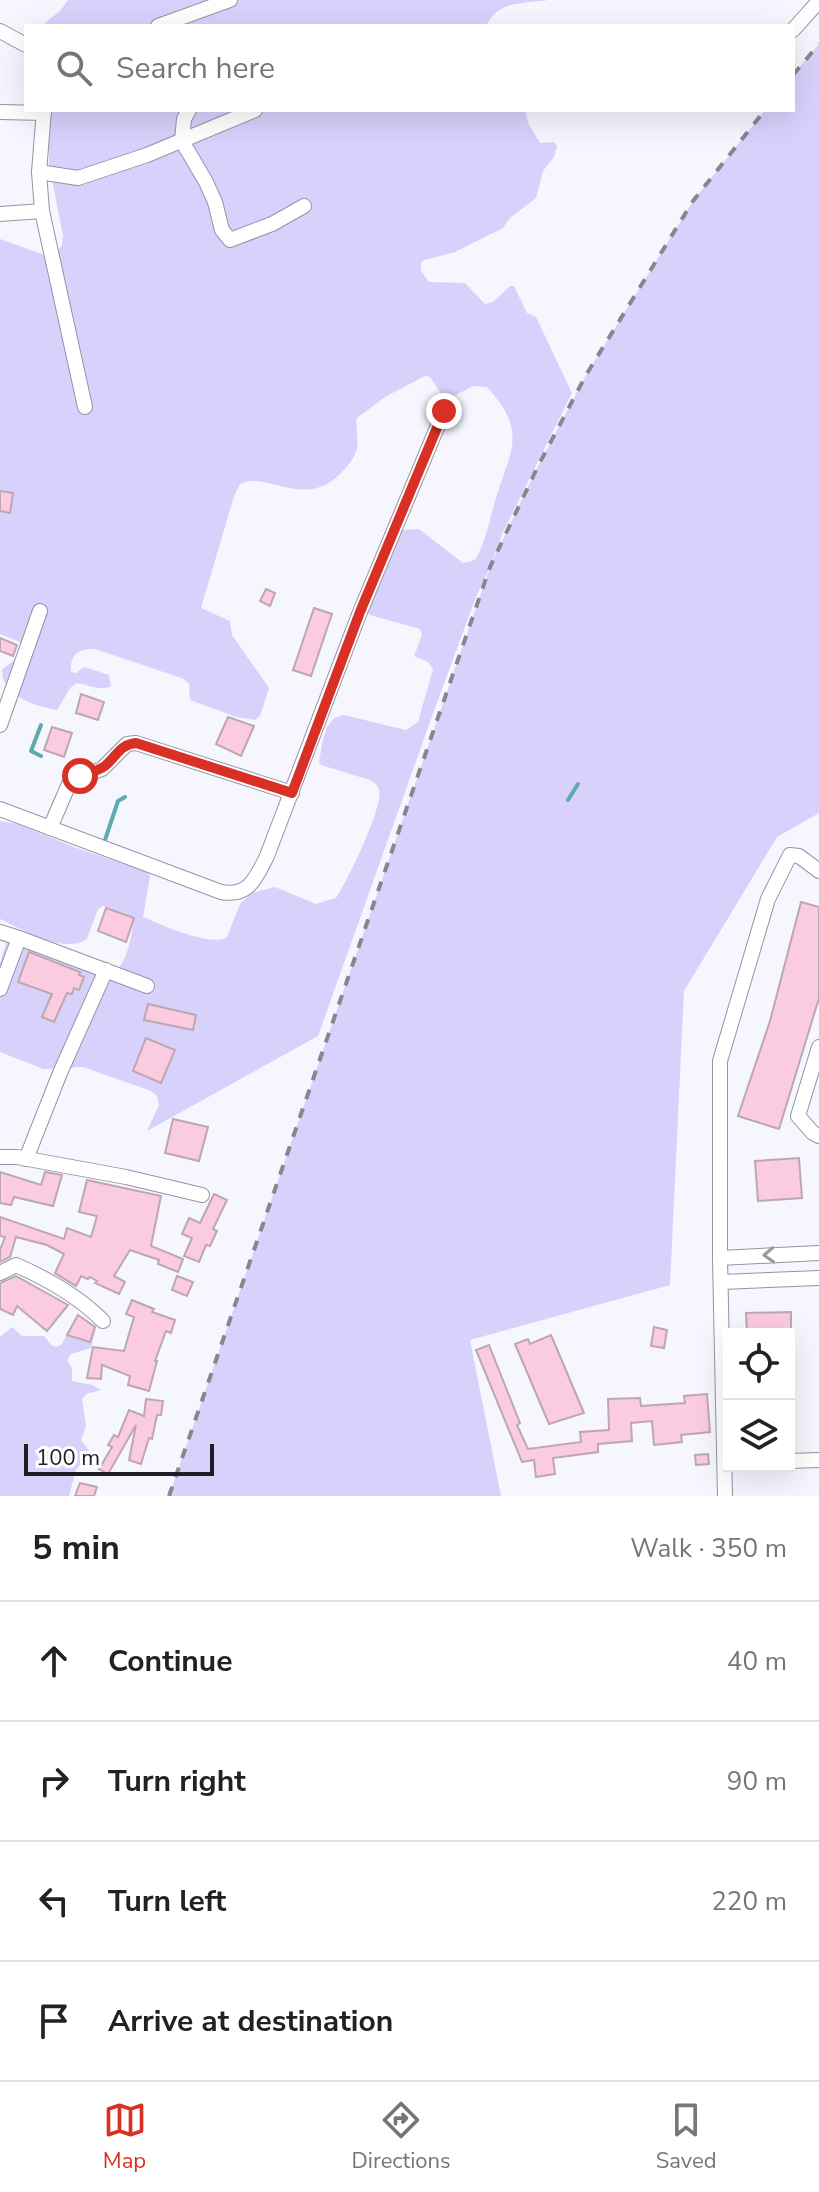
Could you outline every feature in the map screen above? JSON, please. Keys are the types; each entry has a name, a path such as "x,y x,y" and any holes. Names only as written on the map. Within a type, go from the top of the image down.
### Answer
{"street":[{"path":"164,24 230,0"},
{"path":"795,28 819,1"},
{"path":"0,31 24,44"},
{"path":"0,112 24,111"},
{"path":"44,112 39,172 42,211 85,407"},
{"path":"188,112 184,119 182,141 211,192 222,230 230,240 272,224 304,206"},
{"path":"39,172 78,178 182,141 250,112"},
{"path":"0,214 42,211"},
{"path":"0,809 221,892 234,894 244,890 256,878 292,793 360,612 444,411"},
{"path":"0,725 4,703 40,611"},
{"path":"50,828 69,784 74,779 102,769 127,744 136,743 292,793"},
{"path":"724,1400 720,1258 720,1061 768,899 787,859 795,854 819,871"},
{"path":"0,932 147,986"},
{"path":"0,989 19,938"},
{"path":"26,1159 106,970"},
{"path":"819,1047 798,1116 819,1136"},
{"path":"0,1157 126,1177 202,1195"},
{"path":"720,1258 819,1253"},
{"path":"0,1273 16,1265 30,1271 83,1301 103,1321"},
{"path":"721,1282 819,1278"},
{"path":"795,1461 819,1460"},
{"path":"725,1496 726,1472"}],"shaded area":[{"path":"68,0 549,0 504,7 487,24 44,24"},
{"path":"819,44 819,813 777,837 684,991 670,1285 470,1340 501,1496 169,1496 490,567 435,708 318,1036 147,1131 159,1105 157,1096 151,1091 83,1067 43,1069 0,1052 0,963 7,940 117,970 124,960 133,921 127,915 103,906 98,909 87,939 66,944 43,939 0,919 0,821 18,824 147,872 150,876 143,917 210,940 227,937 240,904 252,893 275,887 316,904 336,898 370,827 379,790 370,780 321,765 319,762 327,727 334,718 344,715 406,730 418,722 433,669 428,662 414,656 422,635 420,629 370,615 363,609 399,530 419,529 463,563 475,560 485,539 510,455 512,430 500,403 487,387 473,386 448,399 444,398 430,377 425,376 385,397 357,418 354,455 343,471 326,484 313,489 300,489 251,481 240,484 201,608 230,621 232,635 269,688 260,716 255,720 236,717 190,700 189,684 184,679 95,649 77,653 72,660 71,672 76,673 84,667 109,675 111,686 98,688 77,683 70,688 57,710 39,706 13,693 3,679 2,670 18,656 20,642 0,634 0,239 42,254 56,253 62,245 63,236 49,164 48,112 525,112 540,143 554,142 557,146 554,157 543,171 536,198 510,218 503,228 455,252 421,263 421,271 429,282 465,283 485,304 493,302 510,286 514,286 527,313 536,317 572,393 503,532 492,562 586,375 693,201 763,112 795,112 795,73"},
{"path":"12,1327 22,1336 44,1336 52,1346 57,1347 62,1344 70,1328 75,1328 79,1339 89,1341 92,1330 96,1329 91,1348 71,1354 67,1360 72,1368 72,1381 101,1390 86,1394 82,1399 86,1426 81,1440 90,1452 76,1470 69,1496 0,1496 0,1337"}],"building":[{"path":"0,491 13,493 10,513 0,511"},
{"path":"266,589 275,593 270,606 260,601"},
{"path":"314,608 332,614 311,676 293,670"},
{"path":"0,638 17,645 13,656 0,651"},
{"path":"81,694 104,702 98,720 76,713"},
{"path":"228,717 254,726 241,756 216,744"},
{"path":"52,727 72,733 64,757 44,750"},
{"path":"801,902 819,907 819,998 779,1129 738,1116 770,1021"},
{"path":"106,908 134,918 126,942 98,931"},
{"path":"29,952 80,972 79,975 84,977 79,990 74,988 72,994 67,993 54,1022 42,1017 52,994 18,982"},
{"path":"148,1004 196,1015 193,1030 144,1020"},
{"path":"146,1038 175,1050 161,1083 133,1071"},
{"path":"173,1119 208,1127 199,1161 165,1153"},
{"path":"799,1158 802,1198 758,1201 755,1161"},
{"path":"0,1172 41,1185 45,1172 62,1175 53,1206 14,1197 11,1205 0,1203"},
{"path":"87,1180 161,1196 151,1246 183,1259 178,1272 158,1264 159,1260 130,1250 114,1276 125,1282 119,1294 95,1283 97,1281 90,1277 81,1276 76,1286 55,1273 64,1254 47,1245 16,1237 10,1257 0,1262 5,1237 0,1236 0,1217 64,1239 67,1228 91,1237 97,1216 79,1212"},
{"path":"214,1194 227,1200 213,1229 217,1231 210,1246 206,1245 199,1262 184,1256 192,1238 182,1234 189,1218 200,1223"},
{"path":"16,1276 68,1305 47,1331 17,1306 13,1315 0,1309 0,1283"},
{"path":"177,1276 193,1282 187,1296 172,1290"},
{"path":"132,1300 154,1309 152,1312 175,1320 171,1333 166,1331 155,1361 149,1391 128,1385 130,1376 102,1365 101,1379 87,1378 93,1347 124,1351 134,1317 126,1314"},
{"path":"791,1312 791,1328 747,1328 746,1313"},
{"path":"78,1315 95,1327 90,1342 67,1335"},
{"path":"654,1327 667,1330 664,1348 651,1346"},
{"path":"551,1335 584,1413 549,1424 515,1344 528,1339 530,1344"},
{"path":"489,1345 528,1449 581,1442 580,1432 609,1430 608,1399 640,1398 641,1406 685,1403 684,1396 707,1394 710,1432 681,1435 682,1442 654,1445 652,1421 631,1423 632,1441 598,1444 598,1452 553,1458 555,1474 536,1477 534,1460 522,1462 476,1350"},
{"path":"146,1399 163,1401 161,1415 157,1415 152,1439 149,1438 141,1464 129,1460 136,1425 108,1474 99,1469 112,1447 108,1445 114,1435 118,1437 129,1410 144,1416"},
{"path":"708,1454 709,1464 696,1465 695,1455"},
{"path":"80,1483 97,1487 94,1496 75,1496"}],"waterway":[{"path":"41,725 31,751 41,756"},
{"path":"568,800 578,784"},
{"path":"104,843 118,801 125,797"}],"railway":[{"path":"795,73 819,44"},
{"path":"169,1496 490,567 586,375 693,201 763,112"}],"route":[{"path":"80,776 102,769 120,749 136,743 292,793 360,612 444,411"}]}
